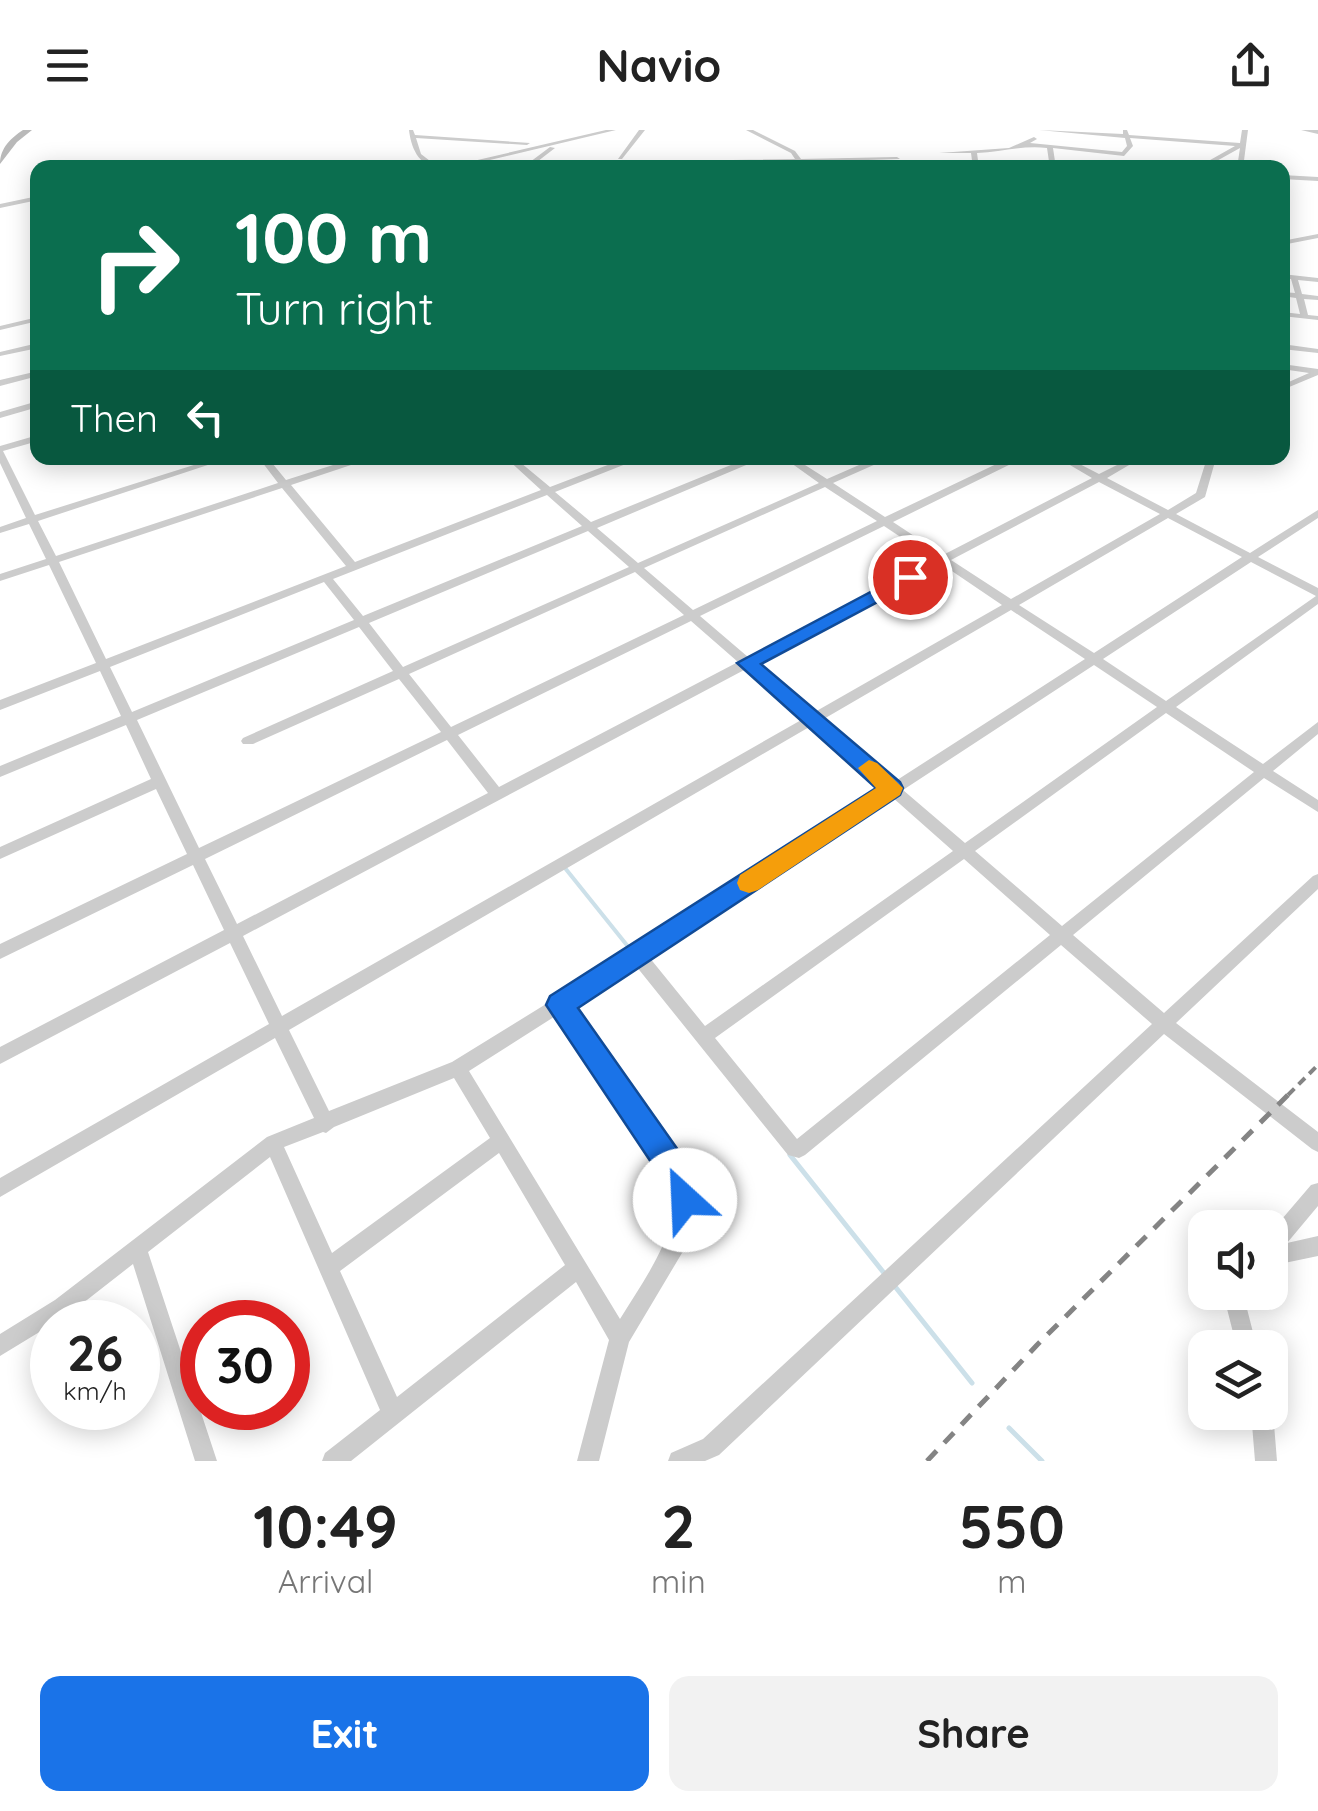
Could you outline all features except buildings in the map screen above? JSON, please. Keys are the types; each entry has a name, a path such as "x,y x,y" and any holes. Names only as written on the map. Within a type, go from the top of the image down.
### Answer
{"street":[{"path":"0,161 14,140 28,130"},
{"path":"536,160 582,130"},
{"path":"480,160 614,130"},
{"path":"620,158 642,130"},
{"path":"748,130 772,130"},
{"path":"748,130 793,152 798,160"},
{"path":"942,152 1010,150 1026,144 1043,130 1243,144"},
{"path":"1181,130 1186,140"},
{"path":"1241,160 1245,130"},
{"path":"1304,130 1318,132"},
{"path":"425,160 418,155 412,133 548,144"},
{"path":"1026,144 1124,154 1130,146 1126,133"},
{"path":"1214,160 1243,144"},
{"path":"1050,147 1052,160"},
{"path":"974,152 975,160"},
{"path":"869,160 896,159"},
{"path":"1290,177 1318,179"},
{"path":"0,206 30,200"},
{"path":"1290,241 1317,237"},
{"path":"1290,277 1318,280"},
{"path":"1294,278 1305,317"},
{"path":"1290,295 1318,298"},
{"path":"1290,315 1318,318"},
{"path":"0,328 30,321"},
{"path":"0,354 30,346"},
{"path":"1290,347 1318,352"},
{"path":"1290,367 1318,372"},
{"path":"1290,384 1318,372"},
{"path":"0,383 30,375"},
{"path":"0,415 30,406"},
{"path":"30,441 0,451 326,1124"},
{"path":"0,530 202,465"},
{"path":"269,465 354,567"},
{"path":"0,578 341,465"},
{"path":"518,465 1164,1024 1318,1142"},
{"path":"0,705 614,465"},
{"path":"0,772 739,465"},
{"path":"799,465 1318,807"},
{"path":"248,742 866,465"},
{"path":"0,952 1001,465"},
{"path":"703,1037 1318,596 1077,465"},
{"path":"0,1056 1122,465"},
{"path":"0,1188 1201,494 1210,465"},
{"path":"0,1346 62,1306 274,1142 458,1068 638,956 1318,513"},
{"path":"326,577 497,794"},
{"path":"638,956 794,1150 798,1149 1318,727"},
{"path":"0,853 160,782"},
{"path":"679,1461 712,1447 1318,880"},
{"path":"560,1005 684,1184 685,1200 672,1254 620,1338 588,1461"},
{"path":"458,1068 620,1338"},
{"path":"328,1267 502,1140"},
{"path":"274,1142 393,1414"},
{"path":"1288,1230 1318,1192"},
{"path":"1288,1250 1318,1246"},
{"path":"137,1248 206,1461"},
{"path":"333,1461 578,1268"},
{"path":"1263,1430 1266,1461"}],"waterway":[{"path":"565,868 634,954"},
{"path":"790,1155 884,1273"},
{"path":"893,1284 972,1383"},
{"path":"1009,1428 1042,1461"}],"railway":[{"path":"1291,1092 1318,1065"},
{"path":"927,1461 1037,1345 1291,1092"},
{"path":"1288,1095 1291,1092"}],"slow traffic":[{"path":"749,883 892,788 869,768"}],"route":[{"path":"685,1200 684,1184 560,1005 892,788 747,663 910,577"}]}
